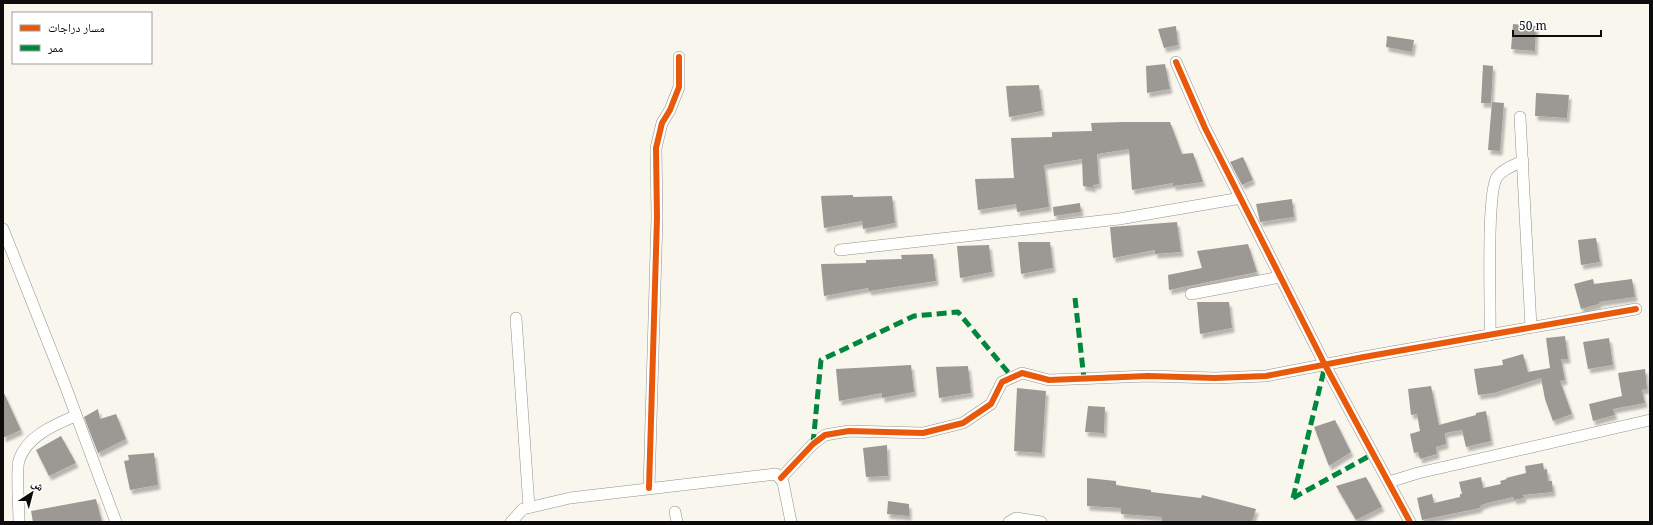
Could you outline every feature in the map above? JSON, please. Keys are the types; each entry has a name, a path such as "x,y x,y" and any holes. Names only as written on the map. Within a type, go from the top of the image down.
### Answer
{"street":[{"path":"649,488 657,218 656,148 662,123 670,110 679,87 679,57"},
{"path":"1176,62 1204,128 1325,365 1410,522"},
{"path":"1520,117 1531,327"},
{"path":"1490,334 1491,223 1494,185 1497,177 1504,170 1523,161"},
{"path":"840,250 1119,219 1241,198"},
{"path":"3,229 116,522"},
{"path":"1191,294 1280,276"},
{"path":"781,478 813,444 825,435 849,431 923,433 963,423 991,404 1002,382 1022,373 1049,380 1148,376 1215,378 1266,376 1490,334 1636,309"},
{"path":"516,318 529,507"},
{"path":"19,522 19,461 35,439 48,428 75,416"},
{"path":"1389,482 1418,473 1650,420"},
{"path":"511,522 523,509 570,498 776,474 781,478 785,489 791,522"},
{"path":"1008,522 1016,518 1042,522"}],"building":[{"path":"1513,24 1536,26 1535,51 1511,49"},
{"path":"1176,26 1178,45 1164,48 1158,29"},
{"path":"1387,36 1414,40 1412,52 1386,47"},
{"path":"1165,64 1170,89 1147,93 1146,66"},
{"path":"1483,65 1493,66 1491,103 1481,103"},
{"path":"1039,85 1042,111 1009,117 1006,86"},
{"path":"1536,93 1569,95 1567,118 1535,116"},
{"path":"1492,102 1504,103 1500,151 1488,150"},
{"path":"1170,122 1182,154 1193,153 1203,182 1173,186 1173,183 1132,190 1129,149 1097,154 1099,184 1093,185 1094,188 1083,186 1082,159 1044,165 1049,207 1017,212 1016,204 978,210 975,179 1014,178 1011,138 1052,137 1052,132 1092,131 1091,123"},
{"path":"1243,157 1253,180 1242,185 1230,162"},
{"path":"853,195 853,197 892,196 895,223 863,229 862,221 824,228 821,196"},
{"path":"1292,199 1294,217 1260,222 1256,204"},
{"path":"1080,203 1081,212 1054,216 1053,207"},
{"path":"1177,222 1181,252 1155,254 1155,250 1113,258 1110,227"},
{"path":"1596,238 1600,262 1581,265 1578,240"},
{"path":"1018,242 1050,242 1053,268 1021,274"},
{"path":"1248,244 1257,272 1169,290 1168,275 1202,268 1197,251"},
{"path":"989,245 992,272 960,278 957,246"},
{"path":"933,254 936,281 869,291 868,288 824,296 821,264 866,263 866,260 902,259 901,255"},
{"path":"1593,279 1594,284 1632,279 1635,297 1599,302 1599,304 1581,309 1574,284"},
{"path":"1197,302 1229,302 1232,328 1200,334"},
{"path":"1565,336 1568,359 1561,359 1565,380 1560,381 1572,414 1553,421 1545,399 1541,378 1494,393 1478,395 1474,369 1503,365 1502,360 1523,354 1528,372 1550,368 1546,338"},
{"path":"1609,338 1613,365 1588,369 1583,342"},
{"path":"911,365 914,392 882,398 882,393 839,401 836,369"},
{"path":"968,366 971,393 939,398 936,367"},
{"path":"1645,369 1647,389 1642,390 1645,403 1613,409 1615,415 1593,421 1589,404 1622,396 1618,373"},
{"path":"1431,386 1439,425 1486,411 1491,441 1466,447 1462,430 1445,433 1446,444 1436,447 1437,454 1420,459 1418,452 1414,453 1410,434 1420,431 1417,414 1411,415 1408,389"},
{"path":"1017,388 1046,391 1042,453 1014,451"},
{"path":"3,391 21,430 3,438"},
{"path":"1088,406 1105,407 1104,433 1085,432"},
{"path":"98,409 100,419 116,414 126,439 98,453 84,417"},
{"path":"1335,420 1351,452 1329,466 1314,427"},
{"path":"61,436 76,463 49,476 36,450"},
{"path":"887,445 888,476 866,477 863,448"},
{"path":"154,453 158,485 130,490 124,461 129,460 128,455"},
{"path":"1543,463 1544,470 1547,469 1548,481 1552,481 1553,492 1523,495 1524,498 1514,500 1513,497 1487,503 1480,506 1480,508 1422,520 1417,498 1432,494 1434,503 1460,497 1460,494 1462,494 1459,482 1481,477 1483,488 1501,484 1500,481 1507,479 1506,478 1526,473 1525,466"},
{"path":"1366,477 1382,507 1356,520 1336,486"},
{"path":"1087,478 1116,481 1116,485 1151,490 1151,492 1201,498 1202,495 1256,509 1252,522 1170,522 1162,521 1162,517 1121,514 1121,508 1087,506"},
{"path":"96,499 102,522 33,522 31,511"},
{"path":"888,501 909,504 909,516 887,514"}],"marked path":[{"path":"1075,298 1084,379"},
{"path":"813,444 821,360 914,316 958,312 1012,377"},
{"path":"1293,498 1325,366"},
{"path":"1293,498 1373,454"}],"cycle path":[{"path":"649,488 657,218 656,148 662,123 670,110 679,87 679,57"},
{"path":"1176,62 1205,128 1325,365 1410,522"},
{"path":"781,478 813,444 825,435 849,431 923,433 963,423 991,404 1002,382 1022,373 1049,380 1148,376 1215,378 1266,376 1364,357 1636,309"}]}
